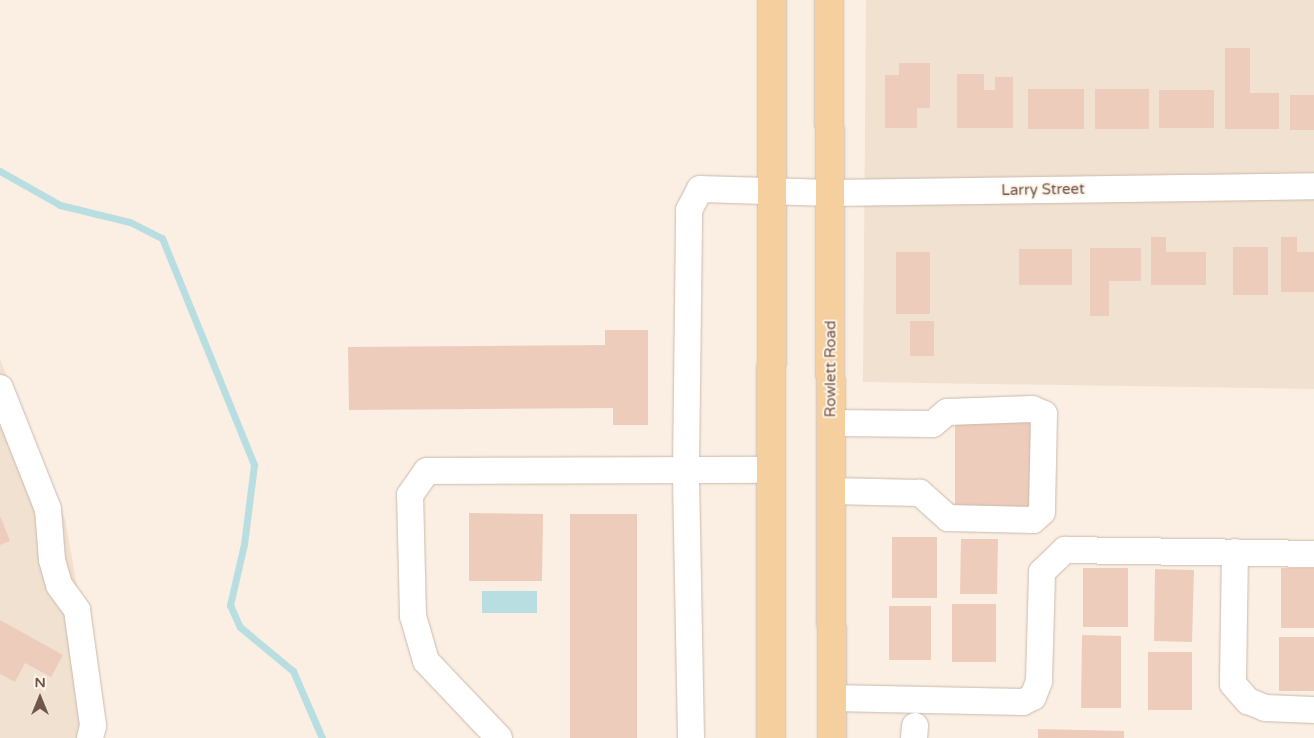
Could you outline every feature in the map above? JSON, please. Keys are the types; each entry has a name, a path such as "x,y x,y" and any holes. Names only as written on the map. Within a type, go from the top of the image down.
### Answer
{"main road":[{"path":"771,738 772,0"},
{"name":"Rowlett Road","path":"829,0 832,738"}],"street":[{"name":"Larry Street","path":"686,469 689,210 700,189 831,193 1314,186"},
{"path":"0,388 48,509 52,560 59,584 77,610 93,726 90,738"},
{"path":"831,424 933,424 947,412 1032,409 1044,414 1042,512 1033,520 948,518 920,494 831,491"},
{"path":"686,469 691,738"},
{"path":"499,738 426,661 413,616 410,495 427,471 770,470"},
{"path":"831,698 1023,702 1033,696 1039,681 1042,572 1065,550 1314,554"},
{"path":"1235,552 1233,684 1248,701 1265,708 1314,710"}],"shaded area":[{"path":"866,0 1314,0 1314,389 863,382"},
{"path":"0,359 65,519 104,738 0,738"}],"water":[{"path":"482,591 537,591 537,613 482,613"}],"building":[{"path":"1225,48 1250,48 1250,93 1279,93 1279,129 1225,129"},
{"path":"899,63 930,63 930,108 917,108 917,128 885,128 885,75 899,75"},
{"path":"957,74 984,74 984,90 995,90 995,77 1013,77 1013,128 957,128"},
{"path":"1028,89 1084,89 1084,129 1028,129"},
{"path":"1095,89 1149,89 1149,129 1095,129"},
{"path":"1159,90 1214,90 1214,128 1159,128"},
{"path":"1290,95 1314,95 1314,130 1290,130"},
{"path":"1151,237 1166,237 1166,252 1206,252 1206,285 1151,285"},
{"path":"1281,237 1297,237 1297,252 1314,252 1314,292 1281,292"},
{"path":"1233,247 1268,247 1268,295 1233,295"},
{"path":"1090,248 1141,248 1141,281 1109,281 1109,316 1090,316"},
{"path":"1019,249 1072,249 1072,285 1019,285"},
{"path":"896,252 930,252 930,314 896,314"},
{"path":"910,321 934,321 934,356 910,356"},
{"path":"605,330 648,330 648,425 613,425 613,408 349,410 348,347 605,345"},
{"path":"955,417 1031,417 1031,507 955,507"},
{"path":"469,513 543,514 542,581 469,581"},
{"path":"570,514 637,514 637,738 570,738"},
{"path":"0,516 10,541 0,545"},
{"path":"892,537 937,537 937,598 892,598"},
{"path":"961,539 998,539 997,594 960,594"},
{"path":"1083,568 1128,568 1128,627 1083,627"},
{"path":"1281,568 1314,568 1314,628 1281,628"},
{"path":"1155,569 1194,570 1192,642 1154,641"},
{"path":"952,604 996,604 996,662 952,662"},
{"path":"889,606 931,606 931,660 889,660"},
{"path":"0,620 63,655 51,677 25,663 15,682 0,674"},
{"path":"1082,635 1121,636 1121,708 1081,708"},
{"path":"1279,637 1314,637 1314,691 1279,691"},
{"path":"1148,652 1192,652 1192,710 1148,710"},
{"path":"1038,729 1124,731 1124,738 1038,738"}],"waterway":[{"path":"0,171 60,205 130,222 162,238 254,465 244,544 230,605 240,627 293,671 322,738"}]}
